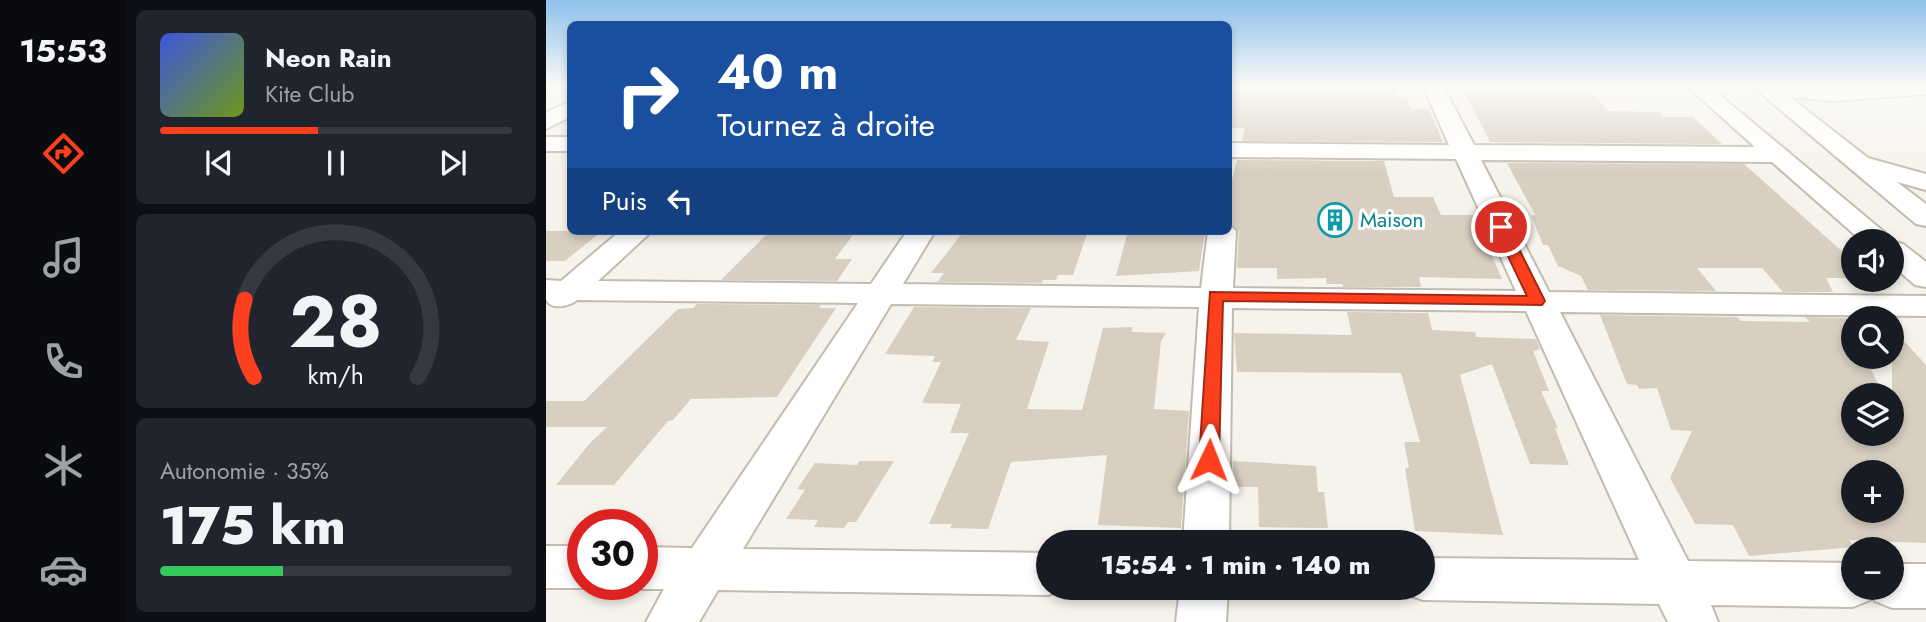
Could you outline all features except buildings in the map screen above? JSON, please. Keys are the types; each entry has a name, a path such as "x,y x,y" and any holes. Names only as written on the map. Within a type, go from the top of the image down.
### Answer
{"street":[{"path":"1447,115 1683,602"},
{"path":"1714,115 1863,229"},
{"path":"1725,115 1841,235"},
{"path":"1798,115 1926,218"},
{"path":"546,144 567,144"},
{"path":"1232,153 1763,155"},
{"path":"1855,161 1926,183"},
{"path":"554,297 633,235"},
{"path":"671,622 918,235"},
{"path":"1206,530 1216,296 1222,235"},
{"path":"1904,269 1924,300"},
{"path":"1904,288 1924,300"},
{"path":"554,297 881,294 1537,301 1924,300"},
{"path":"546,567 567,567"},
{"path":"658,568 1036,574"},
{"path":"1435,580 1683,602 1841,586"},
{"path":"1904,586 1926,586"},
{"path":"1200,622 1203,600"}],"place":[{"name":"Maison","path":"1335,220"}],"route":[{"path":"1209,460 1216,296 1537,301 1501,227"}]}
